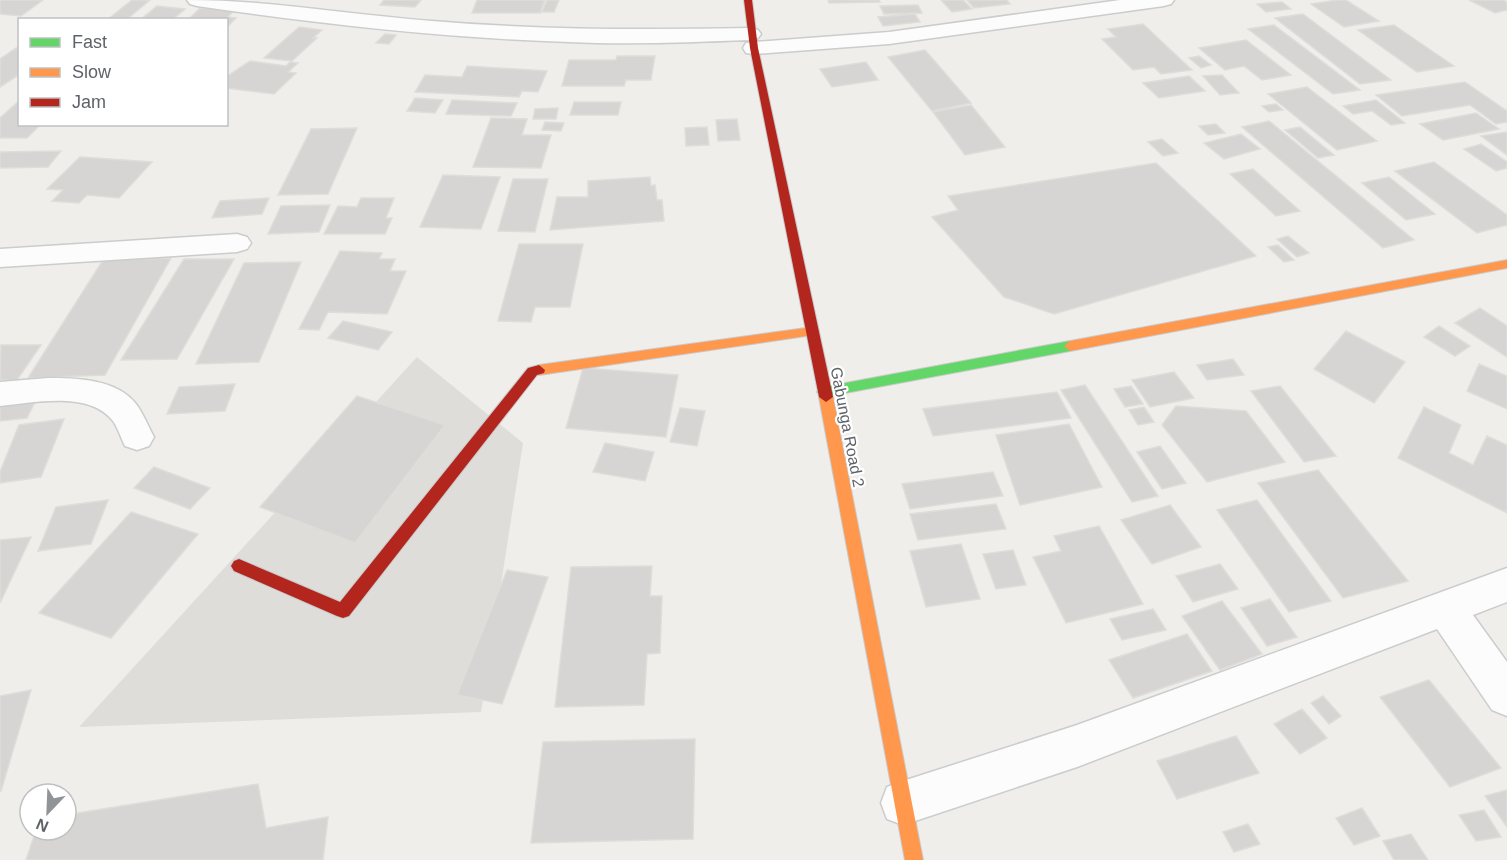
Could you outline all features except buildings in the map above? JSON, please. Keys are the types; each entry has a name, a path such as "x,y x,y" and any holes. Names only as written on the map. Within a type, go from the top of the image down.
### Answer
{"street":[{"path":"197,0 319,16 510,33 753,41 889,38 1164,0"},
{"name":"Gabunga Road 2","path":"748,0 753,41 813,331 914,860"},
{"path":"0,258 237,243"},
{"path":"824,392 1507,264"},
{"path":"239,566 343,611 534,371 813,331"},
{"path":"0,394 55,390 102,395 123,411 137,437"},
{"path":"903,803 1077,746 1507,585"},
{"path":"1445,608 1507,696"}],"shaded area":[{"path":"417,357 523,443 481,712 79,727"}],"traffic: fast":[{"path":"824,392 1070,346"}],"traffic: slow":[{"path":"1070,346 1507,264"},
{"path":"539,370 813,331"},
{"path":"826,397 914,860"}],"traffic: jam":[{"path":"748,0 754,48 826,397"},
{"path":"239,566 343,611 533,371 539,370"}]}
